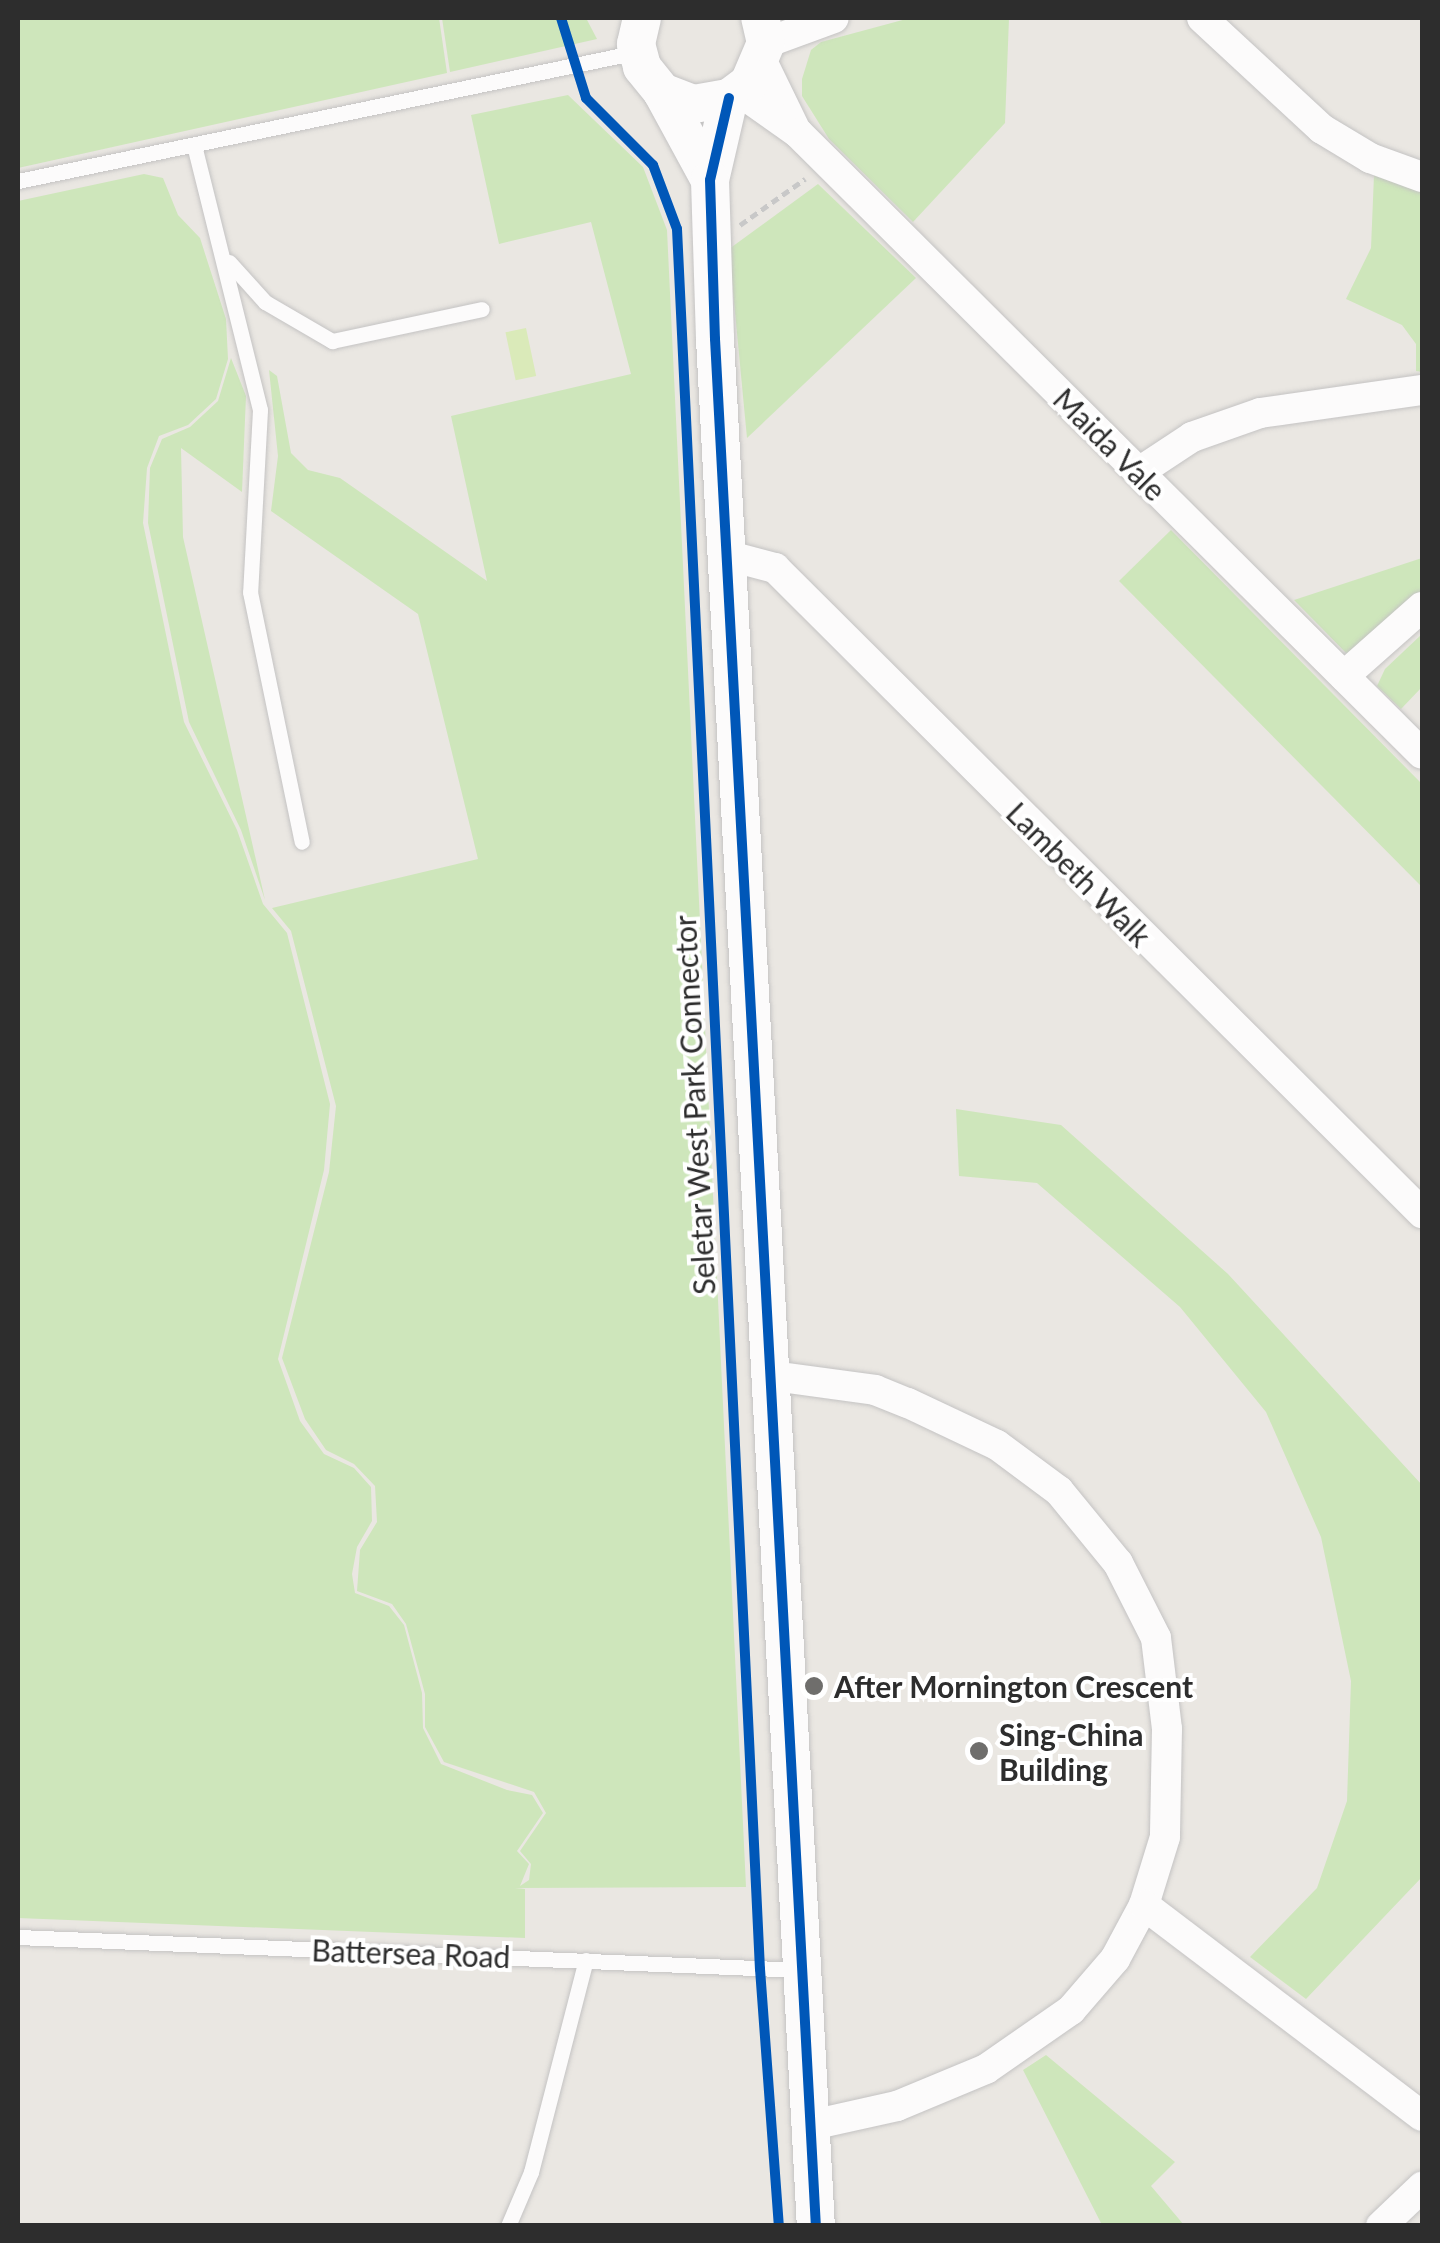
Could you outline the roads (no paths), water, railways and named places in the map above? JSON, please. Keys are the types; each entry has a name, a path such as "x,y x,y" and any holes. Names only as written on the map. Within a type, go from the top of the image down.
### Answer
{"street":[{"path":"816,2226 726,555 710,180 734,95 763,40 834,18"},
{"path":"1202,18 1289,106 1370,158 1422,177"},
{"path":"632,33 710,180"},
{"name":"Maida Vale","path":"763,40 798,133"},
{"path":"662,92 694,104 734,95"},
{"name":"Maida Vale","path":"734,95 798,133 1422,754"},
{"path":"1139,472 1192,438 1260,413 1422,390"},
{"name":"Lambeth Walk","path":"726,555 775,568 1422,1213"},
{"path":"1344,676 1422,607"},
{"path":"773,1376 875,1390 997,1445 1059,1491 1118,1562 1156,1638 1167,1729 1166,1837 1144,1905 1115,1959 1071,2010 986,2069 897,2106 811,2125"},
{"path":"1144,1905 1422,2116"},
{"path":"1381,2226 1422,2187"}],"lane":[{"path":"18,181 194,145 632,33"},
{"path":"194,145 260,410 250,592 302,842"},
{"path":"218,246 252,291 332,341 482,309"},
{"name":"Battersea Road","path":"18,1937 805,1971"},
{"path":"508,2226 524,2194 586,1960"}],"place":[{"name":"After Mornington Crescent","path":"814,1686"},
{"name":"Sing-China Building","path":"979,1751"}]}
